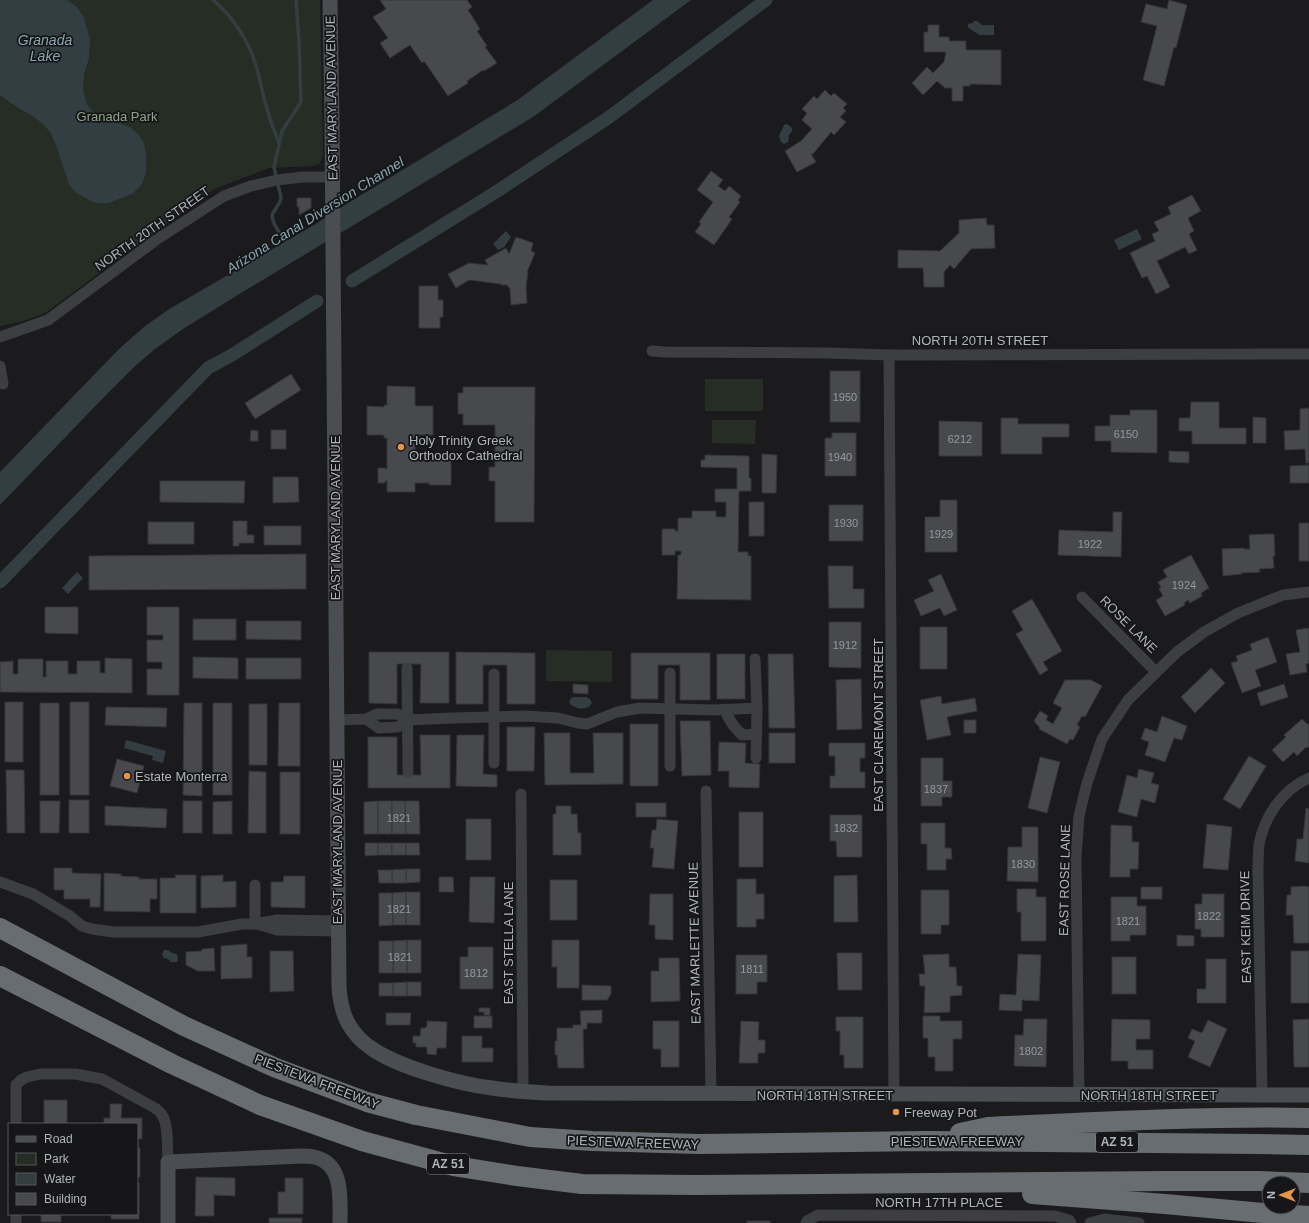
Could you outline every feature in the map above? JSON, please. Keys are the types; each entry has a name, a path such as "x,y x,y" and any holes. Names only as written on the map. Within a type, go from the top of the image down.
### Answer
{"highway":[{"name":"PIESTEWA FREEWAY","path":"0,928 184,1026 269,1065 367,1102 416,1115 530,1137 592,1141 699,1144 925,1141 1309,1145"},
{"name":"AZ 51","path":"0,976 172,1064 260,1105 362,1142 454,1166 517,1176 582,1184 696,1185 934,1182 1260,1181 1309,1183"},
{"path":"925,1141 988,1127 1168,1119 1254,1117 1309,1118"},
{"path":"934,1182 993,1191 1166,1204 1263,1214 1309,1216"}],"street":[{"name":"EAST MARYLAND AVENUE","path":"330,0 339,988 343,1012 348,1024 355,1033"},
{"name":"NORTH 20TH STREET","path":"0,336 48,320 156,240 224,196 250,186 277,180 302,176 332,177"},
{"name":"NORTH 20TH STREET","path":"652,351 890,354 1309,354"},
{"name":"EAST CLAREMONT STREET","path":"890,354 894,1095"},
{"path":"0,366 3,384"},
{"name":"EAST ROSE LANE","path":"1079,1095 1076,857 1079,816 1087,784 1102,739 1128,700 1177,652 1204,632 1238,613 1283,595 1309,592"},
{"name":"ROSE LANE","path":"1082,597 1156,672"},
{"path":"755,659 757,708 756,758"},
{"path":"407,668 408,772"},
{"path":"670,673 670,766"},
{"path":"494,674 494,763"},
{"path":"336,720 366,719 377,714 398,714 407,720 525,716 558,718 587,724 617,712 640,708 757,708"},
{"path":"724,709 733,726 742,735 757,734"},
{"name":"EAST KEIM DRIVE","path":"1262,1095 1258,873 1259,846 1265,824 1276,804 1289,791 1309,778"},
{"name":"EAST MARLETTE AVENUE","path":"706,791 711,1094"},
{"name":"EAST STELLA LANE","path":"521,794 524,1091"},
{"path":"0,882 33,894 70,916 82,926 113,932 198,932 242,924 338,926"},
{"path":"255,885 255,924"},
{"name":"NORTH 18TH STREET","path":"355,1033 371,1048 404,1064 451,1080 491,1088 546,1093 1309,1095"},
{"path":"16,1121 16,1085 27,1077 40,1074 75,1074 102,1079 155,1108 162,1114 165,1121 167,1136 168,1223"},
{"path":"168,1162 301,1156 315,1157 329,1164 336,1176 340,1190 340,1223"},
{"name":"NORTH 17TH PLACE","path":"806,1222 818,1215 1055,1216 1069,1220 1071,1223"},
{"path":"1090,1223 1104,1219 1138,1223"}],"green space":[{"name":"Granada Park","path":"0,0 320,0 323,155 320,163 313,166 269,168 214,189 45,313 23,321 0,326"},
{"path":"705,379 763,379 763,411 705,411"},
{"path":"712,420 756,420 755,444 712,443"},
{"path":"546,650 612,651 612,682 546,681"}],"water":[{"name":"Granada Lake","path":"1,0 67,0 77,7 84,18 90,39 89,58 84,74 83,88 86,102 91,110 102,118 130,127 138,134 144,143 146,173 142,184 132,194 109,203 95,203 75,192 69,184 50,132 34,117 0,95"},
{"path":"653,0 691,0 533,117 241,293 183,329 155,349 134,367 107,394 0,505 0,472 119,349 145,326 171,308 314,225 516,101"},
{"path":"974,21 977,21 982,25 994,25 994,35 979,35 970,29 968,24 973,23"},
{"path":"787,124 792,128 792,131 789,135 788,142 784,144 781,142 779,136 784,125"},
{"path":"1137,229 1142,239 1119,250 1114,240"},
{"path":"506,231 511,237 504,247 498,250 493,244"},
{"path":"77,572 83,578 68,594 62,588"},
{"path":"586,697 590,699 592,703 590,706 584,708 574,707 569,702 571,698"},
{"path":"126,740 166,751 163,763 152,760 153,756 124,748"},
{"path":"164,950 177,954 177,962 171,962 164,958 162,954"}],"building":[{"path":"380,0 467,0 472,7 468,10 480,29 477,31 487,46 485,47 497,63 484,71 483,70 467,81 468,83 448,96 424,61 422,63 410,45 390,58 380,43 388,38 373,17 386,9"},
{"path":"1169,0 1187,5 1164,86 1143,80 1157,26 1141,22 1146,4 1167,9"},
{"path":"928,25 939,25 939,37 949,37 949,41 966,41 966,50 1001,50 1001,85 970,84 970,86 963,86 963,101 952,101 952,88 945,88 937,81 923,95 912,83 927,67 933,73 944,62 946,52 924,52 924,32 928,32"},
{"path":"825,90 831,96 834,93 847,104 843,108 846,111 840,117 846,122 834,135 831,132 813,154 811,154 816,162 797,172 785,151 801,141 812,129 802,120 807,113 802,109 814,96 817,99"},
{"path":"711,171 723,180 718,186 725,191 729,186 741,196 738,200 740,202 729,217 732,219 714,245 695,232 701,224 699,222 713,202 697,190"},
{"path":"1192,195 1201,211 1188,218 1194,231 1189,234 1197,250 1189,254 1185,247 1157,261 1170,287 1156,294 1147,276 1142,278 1130,253 1155,241 1152,234 1159,231 1154,222 1171,214 1168,207"},
{"path":"297,198 311,198 311,208 299,215"},
{"path":"986,218 987,225 994,225 995,248 971,249 954,269 950,265 944,272 944,287 924,287 923,268 898,268 898,250 940,251 959,233 959,220"},
{"path":"516,237 533,243 531,251 535,253 527,272 527,303 511,305 510,289 507,285 469,280 456,288 448,274 469,263 488,265 485,260 506,248 509,254"},
{"path":"419,286 438,286 438,300 443,300 443,317 440,317 440,328 419,328"},
{"path":"830,371 860,371 860,422 830,422"},
{"path":"291,374 301,390 255,419 245,403"},
{"name":"Holy Trinity Greek Orthodox Cathedral","path":"387,386 415,387 416,406 433,406 433,435 416,435 415,460 429,461 429,456 451,456 451,485 429,485 429,483 415,483 415,492 387,492 387,481 385,481 385,483 378,483 378,468 387,469 387,438 384,438 384,435 367,435 367,406 384,407 384,405 387,405"},
{"path":"463,387 535,387 534,522 495,522 495,481 489,481 489,467 495,467 495,425 463,425 463,414 458,414 458,393 463,393"},
{"path":"1191,402 1219,402 1219,428 1246,428 1246,444 1192,444 1192,431 1179,431 1179,418 1190,418"},
{"path":"1309,408 1309,463 1306,463 1305,449 1285,450 1284,431 1300,430 1300,409"},
{"path":"1130,410 1157,410 1157,453 1111,452 1111,441 1095,441 1095,426 1110,426 1110,415 1130,415"},
{"path":"1253,417 1266,418 1266,443 1253,443"},
{"path":"1001,418 1018,418 1018,424 1069,424 1069,437 1042,437 1042,454 1001,454"},
{"path":"939,421 982,422 982,456 939,456"},
{"path":"251,430 258,431 258,441 250,441"},
{"path":"271,430 286,430 286,449 271,449"},
{"path":"832,433 856,433 856,476 825,476 825,438 832,438"},
{"path":"1169,451 1189,452 1189,463 1169,462"},
{"path":"762,454 777,455 776,493 762,493"},
{"path":"705,455 749,456 749,478 751,478 751,491 739,491 738,552 748,552 748,556 751,556 751,600 677,599 678,555 681,555 681,551 675,551 675,555 662,555 662,529 675,529 675,531 678,531 678,518 692,518 692,511 716,511 716,517 726,517 726,502 715,502 715,489 737,489 737,468 701,467 701,460 705,460"},
{"path":"1309,465 1309,483 1290,483 1290,466"},
{"path":"273,477 298,477 299,502 273,503"},
{"path":"160,481 245,481 244,503 160,502"},
{"path":"940,500 957,500 957,552 925,552 925,517 940,517"},
{"path":"749,502 764,502 764,536 749,536"},
{"path":"829,505 863,505 863,541 829,541"},
{"path":"1113,512 1122,512 1121,557 1058,555 1059,530 1113,532"},
{"path":"233,521 247,521 247,535 254,535 254,543 239,543 239,546 233,546"},
{"path":"148,522 194,522 194,544 148,544"},
{"path":"1299,523 1309,523 1309,561 1299,561"},
{"path":"264,526 301,526 301,545 264,545"},
{"path":"1274,534 1274,568 1259,569 1260,572 1223,576 1222,549 1250,549 1249,535"},
{"path":"306,554 306,589 89,590 89,556"},
{"path":"1191,555 1209,588 1201,593 1202,596 1190,603 1188,600 1184,603 1185,605 1165,616 1156,600 1163,596 1159,589 1161,588 1158,582 1167,577 1163,570"},
{"path":"828,566 853,566 853,589 864,589 864,608 829,608"},
{"path":"941,574 957,610 944,616 940,608 921,616 914,600 934,591 928,580"},
{"path":"1032,599 1062,651 1043,662 1048,670 1040,675 1016,634 1023,630 1012,611"},
{"path":"45,607 78,607 78,634 45,633"},
{"path":"147,607 179,607 179,695 147,695 147,669 162,669 162,662 147,662 147,640 163,640 163,635 147,635"},
{"path":"193,619 236,619 236,640 193,640"},
{"path":"246,621 301,621 301,640 246,639"},
{"path":"829,622 861,622 861,668 829,667"},
{"path":"920,627 947,627 947,669 920,669"},
{"path":"1309,628 1309,663 1306,664 1307,672 1290,675 1286,654 1300,652 1296,630"},
{"path":"1268,637 1277,662 1255,670 1261,686 1242,693 1231,663 1238,661 1236,656 1252,650 1250,644"},
{"path":"369,652 449,652 449,703 420,703 421,664 397,664 397,704 369,703"},
{"path":"456,652 535,653 535,704 507,704 507,665 483,665 483,704 456,704"},
{"path":"631,653 710,653 710,700 680,700 680,665 658,665 658,699 631,699"},
{"path":"717,654 745,654 745,699 717,699"},
{"path":"768,654 793,654 795,728 769,728"},
{"path":"193,657 238,658 238,679 193,678"},
{"path":"105,658 132,659 132,693 0,692 0,662 13,661 13,674 18,674 18,659 43,659 43,677 46,677 46,661 68,661 68,674 77,674 77,661 100,661 100,673 105,673"},
{"path":"246,658 301,658 301,679 246,679"},
{"path":"1211,668 1225,683 1195,713 1181,697"},
{"path":"861,679 862,729 837,730 836,680"},
{"path":"1065,680 1091,680 1102,686 1085,717 1082,716 1077,725 1080,727 1073,740 1070,739 1067,744 1039,729 1040,728 1034,721 1040,711 1048,716 1046,720 1053,724 1062,708 1053,703"},
{"path":"573,684 588,685 588,694 573,693"},
{"path":"1284,684 1288,697 1261,706 1257,693"},
{"path":"941,696 942,704 975,698 977,711 947,717 951,735 927,740 920,700"},
{"path":"5,702 23,702 23,762 5,762"},
{"path":"70,702 89,702 89,795 70,795"},
{"path":"40,703 59,703 59,795 40,795"},
{"path":"184,703 202,703 202,796 183,795"},
{"path":"213,703 232,703 232,795 213,795"},
{"path":"279,703 300,703 300,766 278,766"},
{"path":"249,704 267,704 267,765 249,765"},
{"path":"106,707 167,708 166,727 105,725"},
{"path":"1162,716 1187,726 1182,740 1174,738 1165,762 1145,755 1149,742 1141,739 1145,728 1157,732"},
{"path":"1302,719 1309,724 1309,747 1305,748 1297,756 1294,752 1283,762 1272,750 1286,737 1284,735"},
{"path":"964,720 976,720 976,733 964,733"},
{"path":"680,721 710,721 711,775 682,776"},
{"path":"630,724 658,724 658,786 630,786"},
{"path":"507,727 535,727 534,771 507,771"},
{"path":"544,733 570,733 570,773 594,773 593,733 623,733 623,784 545,785"},
{"path":"769,733 795,733 795,763 769,763"},
{"path":"420,735 450,735 450,788 368,788 368,737 397,737 397,775 421,775"},
{"path":"457,735 484,735 483,774 497,775 497,787 456,786"},
{"path":"719,742 746,743 745,763 760,764 759,788 729,787 729,771 718,771"},
{"path":"829,743 865,743 865,758 860,758 860,772 865,772 865,788 830,788 830,776 835,776 835,756 829,756"},
{"path":"1249,756 1266,766 1240,809 1223,799"},
{"path":"1040,757 1060,762 1047,813 1028,808"},
{"path":"921,758 943,758 943,781 952,781 952,797 942,797 942,806 921,806"},
{"name":"Estate Monterra","path":"117,759 144,766 137,793 110,786"},
{"path":"1139,769 1154,773 1151,783 1159,785 1155,803 1141,799 1137,817 1118,812 1127,775 1137,778"},
{"path":"6,770 24,770 25,833 7,833"},
{"path":"249,771 266,772 266,833 248,833"},
{"path":"280,772 300,772 300,834 280,834"},
{"path":"69,800 89,800 89,833 69,833"},
{"path":"40,801 60,801 59,833 40,833"},
{"path":"183,801 202,801 202,833 183,833"},
{"path":"232,801 232,834 213,834 213,802"},
{"path":"378,801 378,834 364,834 364,802"},
{"path":"378,801 392,801 392,834 378,834"},
{"path":"392,801 405,801 406,834 392,834"},
{"path":"405,801 419,801 420,834 406,834"},
{"path":"636,803 666,803 666,817 636,817"},
{"path":"105,806 167,809 166,828 105,825"},
{"path":"556,806 571,806 571,814 577,814 578,833 581,833 581,855 553,855 553,814 556,814"},
{"path":"1306,808 1309,809 1309,863 1295,861 1297,839 1303,839"},
{"path":"739,812 763,812 763,867 739,867"},
{"path":"830,815 862,815 862,857 837,857 836,841 830,841"},
{"path":"466,819 491,819 491,860 466,860"},
{"path":"657,819 678,821 674,869 652,867 654,848 650,848 652,830 656,830"},
{"path":"921,823 945,823 945,848 951,848 952,859 946,859 946,870 927,870 927,844 921,844"},
{"path":"1207,824 1232,827 1228,870 1203,868"},
{"path":"1111,825 1132,826 1132,842 1139,842 1138,869 1130,869 1130,877 1110,877"},
{"path":"1022,827 1038,827 1038,882 1007,881 1008,847 1022,847"},
{"path":"365,843 378,843 378,855 365,856"},
{"path":"378,843 392,843 392,855 378,855"},
{"path":"392,843 406,843 406,855 392,855"},
{"path":"406,843 419,843 420,855 406,855"},
{"path":"54,868 72,868 72,873 101,874 100,907 90,907 90,899 64,899 64,890 54,890"},
{"path":"406,869 420,869 420,882 406,883"},
{"path":"406,869 406,883 392,883 392,870"},
{"path":"378,870 392,870 392,883 379,883"},
{"path":"104,873 139,877 139,879 157,879 157,899 150,899 150,912 104,911"},
{"path":"175,875 196,875 196,913 160,913 160,878 176,878"},
{"path":"223,875 223,882 236,881 236,907 201,908 201,876"},
{"path":"857,875 858,922 834,922 834,876"},
{"path":"284,876 305,876 305,908 271,907 271,882 283,882"},
{"path":"439,877 453,877 454,892 439,892"},
{"path":"470,877 495,877 494,923 469,922"},
{"path":"737,879 756,879 756,894 764,894 764,919 756,919 756,927 737,927"},
{"path":"550,880 577,880 577,920 550,920"},
{"path":"1141,887 1162,887 1162,899 1141,899"},
{"path":"1291,887 1309,887 1309,943 1294,943 1293,915 1286,915 1287,895 1291,895"},
{"path":"1017,889 1036,889 1036,897 1046,897 1046,941 1021,941 1021,912 1017,912"},
{"path":"921,890 949,890 949,925 941,925 941,934 921,934"},
{"path":"406,892 420,892 420,925 406,925"},
{"path":"406,892 406,925 393,925 392,893"},
{"path":"379,893 392,893 393,925 379,926"},
{"path":"650,894 673,894 673,940 655,939 655,925 649,925"},
{"path":"1202,894 1224,894 1224,937 1201,937 1201,929 1195,929 1195,904 1202,904"},
{"path":"1111,897 1137,897 1137,906 1146,906 1146,935 1130,935 1130,941 1111,941"},
{"path":"1177,935 1194,936 1194,946 1177,946"},
{"path":"407,940 421,940 421,973 407,973"},
{"path":"407,940 407,973 393,973 393,941"},
{"path":"552,940 579,940 579,988 557,988 557,967 552,967"},
{"path":"379,941 393,941 393,973 379,973"},
{"path":"247,944 247,957 252,957 252,978 221,979 221,946"},
{"path":"468,947 493,947 493,989 460,989 460,957 468,957"},
{"path":"214,948 215,971 198,971 186,965 186,952"},
{"path":"270,951 293,951 294,991 270,992"},
{"path":"1291,951 1309,951 1309,1003 1291,1003"},
{"path":"837,953 862,953 862,990 838,990"},
{"path":"949,954 949,967 956,967 957,986 962,986 962,995 950,996 950,1012 924,1013 925,986 920,986 919,974 925,974 923,955"},
{"path":"1018,954 1041,955 1039,1001 1022,1000 1022,1011 999,1010 1000,994 1016,995"},
{"path":"736,955 767,955 767,982 757,982 757,994 736,994"},
{"path":"1112,957 1136,957 1136,994 1112,994"},
{"path":"659,958 679,958 680,1001 651,1002 651,971 659,971"},
{"path":"1206,959 1226,959 1226,1003 1197,1003 1197,989 1206,989"},
{"path":"407,982 421,982 421,996 407,996"},
{"path":"407,982 407,996 393,996 393,983"},
{"path":"379,983 393,983 393,996 379,996"},
{"path":"582,985 611,986 611,994 607,1000 582,1000"},
{"path":"479,1008 490,1008 490,1015 484,1015 484,1012 479,1012"},
{"path":"602,1010 602,1023 587,1023 587,1029 583,1029 584,1068 558,1068 557,1055 555,1055 557,1028 573,1028 573,1025 581,1025 580,1011"},
{"path":"386,1013 411,1013 410,1025 386,1025"},
{"path":"474,1016 492,1016 492,1028 474,1028"},
{"path":"923,1016 940,1016 940,1021 962,1021 962,1039 953,1039 953,1071 935,1071 935,1057 928,1057 928,1038 923,1038"},
{"path":"836,1017 863,1017 863,1068 844,1068 844,1055 840,1055 840,1031 836,1031"},
{"path":"1024,1019 1047,1019 1046,1067 1014,1066 1015,1035 1023,1035"},
{"path":"1112,1019 1150,1020 1150,1039 1136,1039 1136,1050 1153,1050 1153,1069 1128,1069 1128,1061 1111,1061"},
{"path":"1309,1019 1309,1067 1294,1067 1293,1020"},
{"path":"1208,1020 1227,1029 1210,1067 1188,1057 1195,1041 1188,1038 1192,1029 1202,1033"},
{"path":"427,1021 447,1022 446,1048 437,1048 436,1055 427,1054 427,1047 416,1047 416,1043 413,1043 413,1036 420,1036 421,1028 425,1028 427,1026"},
{"path":"653,1021 679,1021 679,1067 661,1067 661,1049 653,1049"},
{"path":"741,1021 759,1022 758,1040 765,1040 765,1053 758,1053 758,1063 739,1063"},
{"path":"462,1036 482,1036 482,1048 493,1048 493,1062 462,1062"},
{"path":"44,1100 67,1100 67,1123 44,1123"},
{"path":"110,1104 122,1104 121,1118 142,1118 142,1139 138,1139 138,1123 104,1123 104,1118 110,1118"},
{"path":"138,1148 140,1148 140,1177 138,1177"},
{"path":"196,1177 235,1178 235,1196 214,1195 214,1216 195,1216"},
{"path":"285,1178 303,1178 303,1214 278,1214 278,1192 285,1192"},
{"path":"139,1183 139,1219 111,1219 111,1215 138,1215"},
{"path":"41,1215 61,1215 61,1222 41,1222"},
{"path":"269,1218 302,1218 302,1223 269,1223"},
{"path":"747,1221 770,1221 770,1223 747,1223"}],"waterway":[{"path":"213,0 234,22 245,39 258,72 269,117 279,143"},
{"name":"Arizona Canal Diversion Channel","path":"288,244 277,229 272,216 281,198 274,167 282,131 301,102 296,0"},
{"path":"352,281 496,192 608,118 766,0"},
{"path":"0,582 208,368 232,355 317,301"}],"place":[{"name":"Holy Trinity Greek Orthodox Cathedral","path":"401,447"},
{"name":"Estate Monterra","path":"127,776"},
{"name":"Freeway Pot","path":"896,1112"}]}
